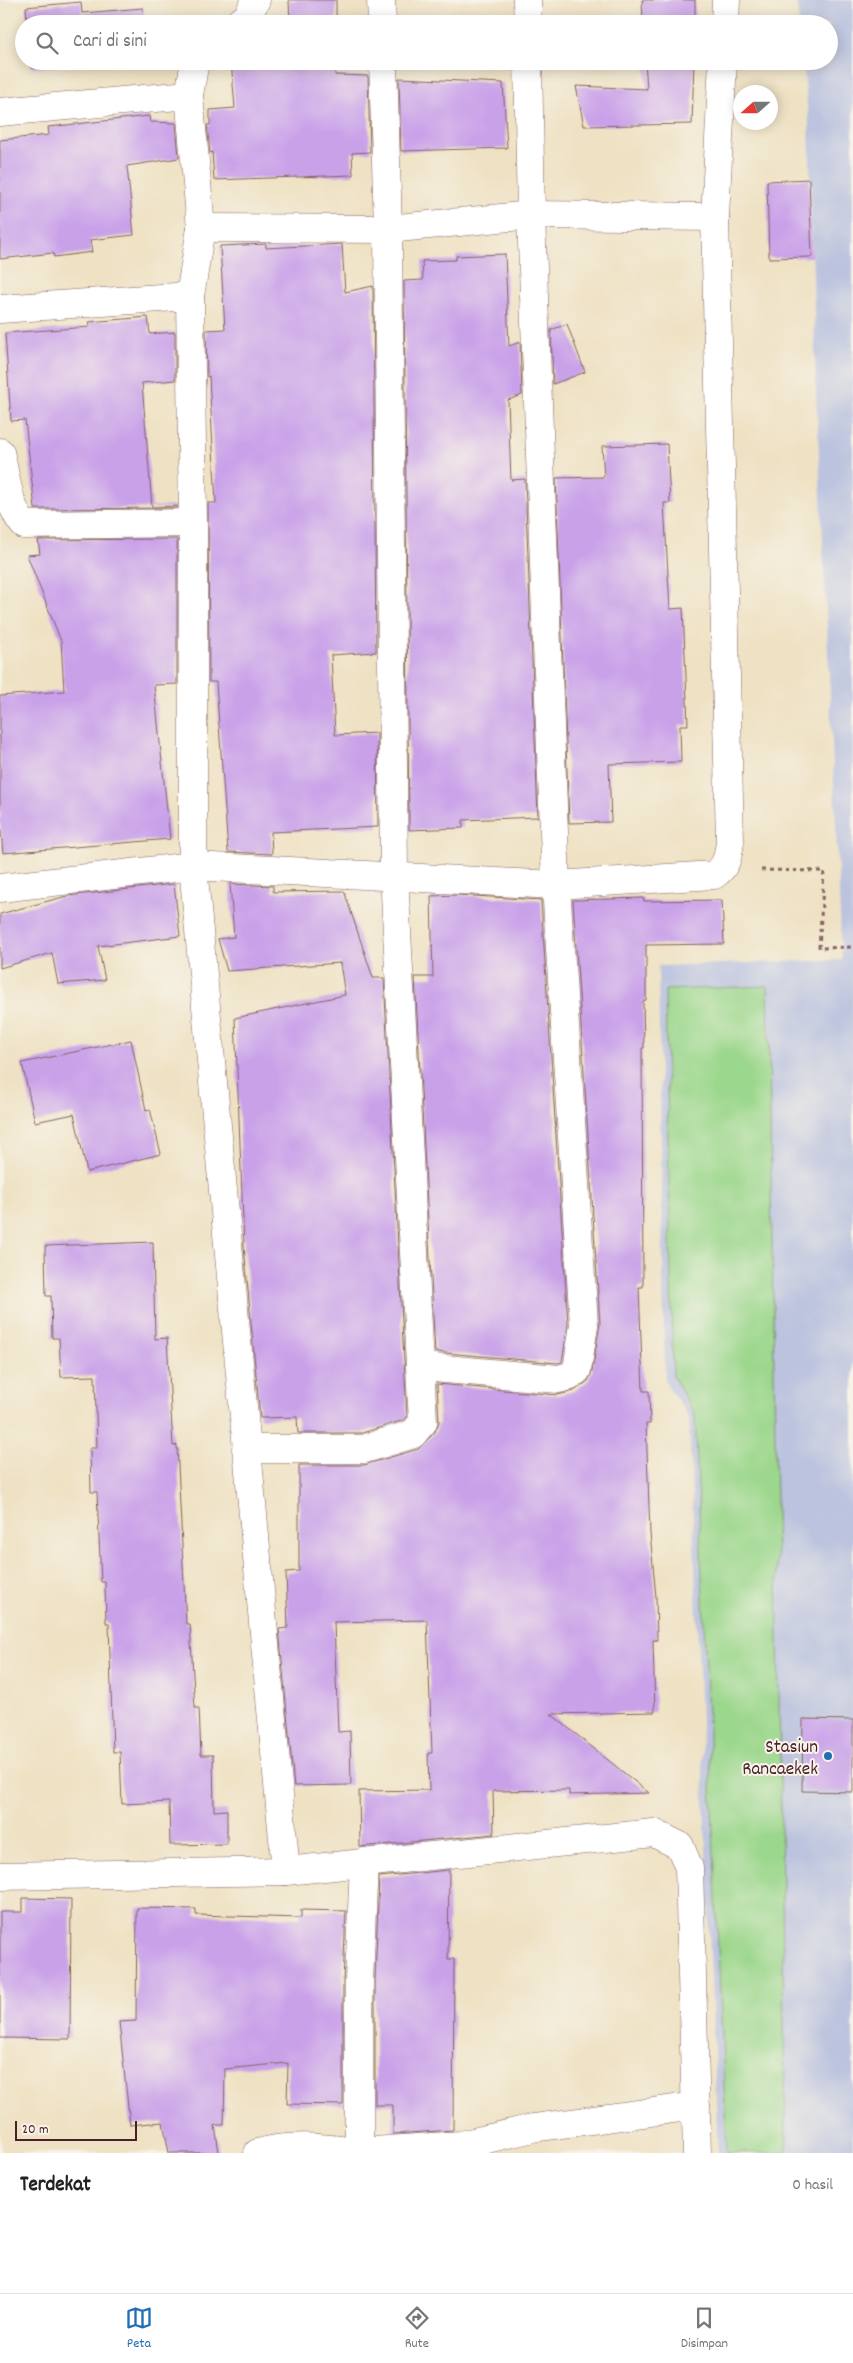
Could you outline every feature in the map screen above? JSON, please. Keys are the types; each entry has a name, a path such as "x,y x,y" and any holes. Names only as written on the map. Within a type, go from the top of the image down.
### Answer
{"street":[{"path":"248,15 256,0"},
{"path":"381,0 382,15"},
{"path":"528,0 528,15"},
{"path":"725,15 726,0"},
{"path":"194,70 189,95 201,228 190,296 194,523 193,866 286,1871"},
{"path":"246,1449 364,1449 413,1434 424,1422 394,875 388,229 383,70"},
{"path":"422,1367 560,1379 577,1370 584,1324 556,885 531,215 528,70"},
{"path":"0,888 193,866 394,875 556,885 714,875 722,870 728,859 730,842 715,217 723,70"},
{"path":"0,112 189,95"},
{"path":"201,228 388,229 531,215 715,217"},
{"path":"0,308 190,296"},
{"path":"0,452 17,518 24,525 194,523"},
{"path":"0,1876 286,1871 654,1833 680,1846 689,1868 697,2153"},
{"path":"359,2152 359,1981 364,1862"},
{"path":"258,2153 273,2148 304,2146 359,2152 461,2145 534,2128 696,2106"}],"path":[{"path":"722,870 824,871 819,948 853,947"}],"shaded area":[{"path":"797,0 853,0 853,2153 718,2153 689,1417 665,1382 658,966 842,960 816,390 809,124 804,70 838,70 838,15 798,15"}],"green space":[{"path":"768,986 786,2153 727,2153 695,1415 673,1376 665,990"}],"building":[{"path":"289,0 336,0 336,15 290,15"},
{"path":"642,0 695,0 695,15 643,15"},
{"path":"81,2 82,13 143,8 143,15 26,15 26,7"},
{"path":"232,70 335,70 335,75 368,76 370,152 352,153 353,175 214,180 212,152 210,153 207,125 210,125 210,110 235,108"},
{"path":"646,70 694,70 692,124 584,126 576,86 647,89"},
{"path":"399,78 503,83 507,148 401,151"},
{"path":"149,116 150,122 176,123 179,158 127,166 134,235 90,240 92,252 54,257 53,253 0,259 0,140 49,135 48,127"},
{"path":"809,179 812,257 769,258 767,181"},
{"path":"266,244 266,248 342,244 345,292 373,286 376,652 331,655 335,735 377,733 378,827 271,832 272,854 228,852 216,682 209,682 208,503 216,503 209,376 207,377 206,330 225,329 220,246"},
{"path":"505,254 509,346 520,342 522,395 508,400 511,480 525,479 538,817 463,820 463,828 409,830 404,281 423,280 422,261 456,260 456,256"},
{"path":"148,317 150,334 175,332 175,380 142,383 152,507 177,506 177,508 35,509 25,420 11,421 5,333 90,327 89,322"},
{"path":"567,324 585,372 553,384 551,330"},
{"path":"667,444 670,503 664,503 670,609 683,608 688,725 680,725 681,762 609,764 611,822 569,823 556,478 604,477 602,446"},
{"path":"177,539 177,684 154,685 170,839 3,853 0,821 0,696 64,691 61,641 27,555 40,554 38,540"},
{"path":"174,884 180,936 98,946 105,980 58,984 52,953 0,968 0,914 67,896"},
{"path":"230,884 273,886 273,892 344,891 373,978 384,978 407,1417 404,1420 362,1433 298,1433 297,1417 260,1418 244,1246 235,1018 345,995 340,963 227,971 218,939 234,937"},
{"path":"458,895 541,900 568,1324 562,1362 558,1363 435,1352 415,977 433,977 431,896"},
{"path":"643,898 644,901 722,900 724,944 646,945 646,1000 643,1001 644,1048 642,1048 643,1287 639,1287 643,1391 649,1391 650,1424 646,1424 650,1533 656,1597 657,1640 653,1640 655,1712 551,1714 649,1793 569,1795 569,1790 493,1791 494,1834 360,1847 359,1791 429,1790 428,1753 432,1753 427,1620 334,1622 338,1732 350,1731 351,1785 294,1786 279,1629 288,1628 286,1572 299,1571 299,1465 364,1465 418,1449 435,1432 439,1422 437,1384 558,1395 574,1391 588,1381 592,1372 600,1324 573,900"},
{"path":"131,1040 146,1110 150,1109 161,1154 87,1172 74,1114 35,1122 22,1063"},
{"path":"153,1242 155,1339 167,1338 173,1446 177,1445 186,1624 190,1624 195,1708 199,1708 201,1755 213,1755 214,1811 227,1810 227,1844 170,1845 169,1802 122,1804 120,1752 113,1752 109,1623 106,1623 105,1582 101,1582 97,1492 91,1492 90,1448 97,1448 95,1376 61,1377 59,1338 52,1338 51,1296 46,1296 45,1246"},
{"name":"Stasiun Rancaekek","path":"803,1719 853,1720 853,1792 802,1791"},
{"path":"449,1870 448,1959 454,1959 453,2130 393,2134 393,2105 375,2105 375,1981 379,1877"},
{"path":"23,1898 71,1899 70,2039 0,2038 0,1912 23,1912"},
{"path":"137,1908 196,1909 196,1915 301,1918 301,1910 346,1911 343,1981 343,2105 287,2104 288,2063 225,2069 224,2125 215,2125 219,2153 169,2153 163,2122 130,2125 119,2022 136,2021"}],"place":[{"name":"Stasiun Rancaekek","path":"828,1756"}]}
